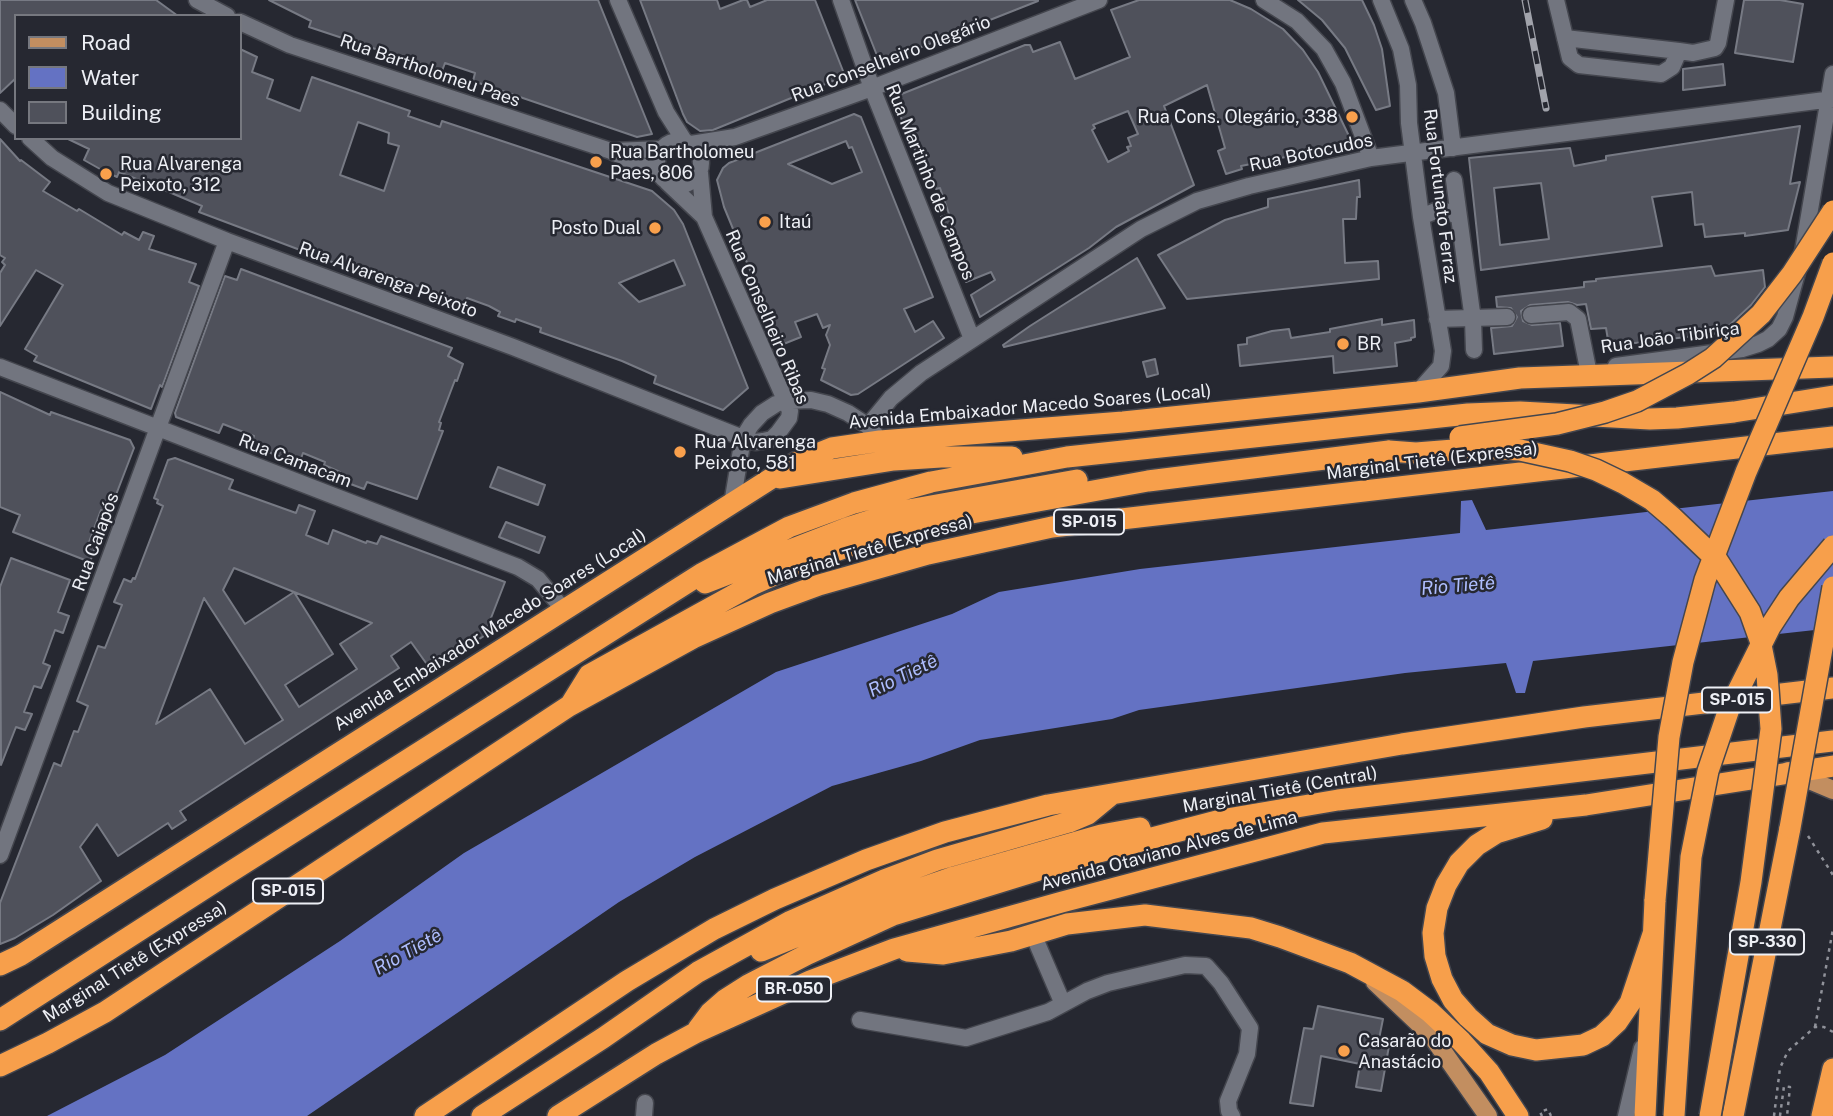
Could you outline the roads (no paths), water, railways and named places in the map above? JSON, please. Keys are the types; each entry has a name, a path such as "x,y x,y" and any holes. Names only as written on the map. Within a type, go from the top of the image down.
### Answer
{"highway":[{"path":"1389,451 1413,442 1571,421 1616,409 1664,388 1713,358 1761,314 1793,274 1833,211"},
{"path":"1645,1116 1655,900 1669,737 1683,662 1705,580 1746,472 1813,317 1833,263"},
{"name":"Avenida Embaixador Macedo Soares (Local)","path":"0,965 74,922 797,462 874,433 1110,423 1418,392 1520,377 1833,367"},
{"path":"0,1020 666,596 749,547 789,527 854,503 931,482 1067,457 1468,414 1520,412 1637,419 1677,418 1833,396"},
{"name":"Marginal Tietê (Expressa)","path":"0,1066 105,1012 569,706 693,638 770,603 915,557 1052,527 1833,437"},
{"path":"569,706 589,675 752,585 801,563 858,543 950,517 1148,481 1389,451 1416,453 1479,448 1520,450 1596,470 1652,500 1717,560 1750,612 1760,640 1767,675 1771,729 1751,882 1710,1116"},
{"path":"772,479 882,462 941,457 1067,457"},
{"path":"666,596 897,512 1109,475 1148,481"},
{"path":"1674,1116 1691,857 1708,771 1728,709 1770,627 1789,598 1833,546"},
{"name":"SP-330","path":"1733,1116 1743,1056 1798,830 1833,587"},
{"name":"SP-015","path":"425,1116 627,981 714,929 775,899 866,860 945,832 1048,805 1402,744 1584,717 1833,688"},
{"name":"Marginal Tietê (Central)","path":"695,1033 709,1013 748,985 893,915 1091,854 1221,820 1338,800 1833,741"},
{"name":"Avenida Otaviano Alves de Lima","path":"558,1116 656,1054 695,1033 810,981 894,949 1323,833 1586,805 1833,766"},
{"path":"482,1116 603,1038 698,972 791,921 937,860 1069,822 1088,814 1113,793"},
{"path":"1586,805 1496,833 1477,845 1459,863 1446,885 1435,920 1435,956 1442,979 1453,1000 1487,1034 1512,1045 1536,1050 1583,1045 1602,1036 1623,1013 1638,981 1653,934"},
{"path":"698,972 720,972 766,948 879,903 1018,858 1101,835 1192,821 1221,820"},
{"path":"894,949 943,954 1011,940 1067,924 1145,915 1251,928 1350,963 1402,991 1438,1019 1489,1072 1518,1116"},
{"path":"1743,1056 1743,1116"},
{"path":"1822,1116 1833,1069"}],"main road":[{"path":"1788,771 1833,790"},
{"path":"1350,963 1384,990 1432,1036 1488,1116"}],"street":[{"path":"197,0 223,14"},
{"path":"618,0 666,112 688,143 699,153 701,169 695,179 682,186 663,178 657,163 663,147 666,112"},
{"name":"Rua Martinho de Campos","path":"841,0 872,88 972,339"},
{"name":"Rua Conselheiro Olegário","path":"688,143 735,137 872,88 1056,8 1100,0"},
{"path":"1264,0 1297,22 1324,49 1343,83 1371,158"},
{"name":"Rua Fortunato Ferraz","path":"1381,0 1401,48 1408,85 1421,217 1443,351 1441,366 1418,392"},
{"name":"Rua Fortunato Ferraz","path":"1413,0 1446,93 1453,148"},
{"path":"1556,0 1570,58 1579,65 1661,74 1672,67 1679,51"},
{"path":"1564,38 1693,53 1714,48 1718,43 1726,0"},
{"name":"Rua Bartholomeu Paes","path":"242,23 315,53 611,151 663,178"},
{"name":"Rua João Tibiriça","path":"1552,376 1742,349 1768,339 1779,329 1785,317 1806,241 1833,74"},
{"name":"Rua Botocudos","path":"874,433 891,398 921,373 1141,229 1197,201 1371,158 1831,99"},
{"path":"0,110 14,124"},
{"name":"Rua Conselheiro Olegário","path":"701,169 735,137"},
{"name":"Rua Alvarenga Peixoto","path":"32,140 52,158 108,193 227,242 513,347 743,439"},
{"path":"663,147 678,141 688,143"},
{"name":"Rua Bartholomeu Paes","path":"611,151 663,147"},
{"name":"Rua Conselheiro Ribas","path":"701,169 704,217 790,411 789,418 772,439 755,442 743,439"},
{"name":"Rua Conselheiro Ribas","path":"663,178 704,217"},
{"path":"1454,180 1473,320 1474,350"},
{"path":"1421,217 1440,209 1458,216"},
{"name":"Rua Caiapós","path":"0,855 227,242"},
{"path":"1531,315 1569,312 1578,319 1588,369"},
{"path":"1437,319 1507,317"},
{"name":"Rua Camacam","path":"0,367 518,567 538,579 563,609"},
{"path":"733,504 743,439 762,413 786,401 811,400 848,412 874,433"},
{"path":"1033,934 1063,1004"},
{"path":"860,1020 966,1038 1048,1012 1087,991 1108,984 1185,965 1206,966 1221,983 1250,1028 1247,1054 1228,1101 1232,1116"},
{"path":"1626,1116 1649,1015"}],"water":[{"name":"Rio Tietê","path":"1833,491 1833,628 1533,661 1525,693 1516,693 1506,663 1405,673 1139,710 1112,719 980,740 921,761 832,786 695,857 619,902 307,1116 47,1116 165,1055 340,941 464,853 776,672 952,614 999,592 1140,569 1460,533 1461,501 1472,500 1486,530"}],"railway":[{"path":"1525,0 1546,108"}],"place":[{"name":"Rua Cons. Olegário, 338","path":"1352,117"},
{"name":"Rua Bartholomeu Paes, 806","path":"596,162"},
{"name":"Rua Alvarenga Peixoto, 312","path":"106,174"},
{"name":"Itaú","path":"765,222"},
{"name":"Posto Dual","path":"655,228"},
{"name":"BR","path":"1343,344"},
{"name":"Rua Alvarenga Peixoto, 581","path":"680,452"},
{"name":"Casarão do Anastácio","path":"1344,1051"}]}
